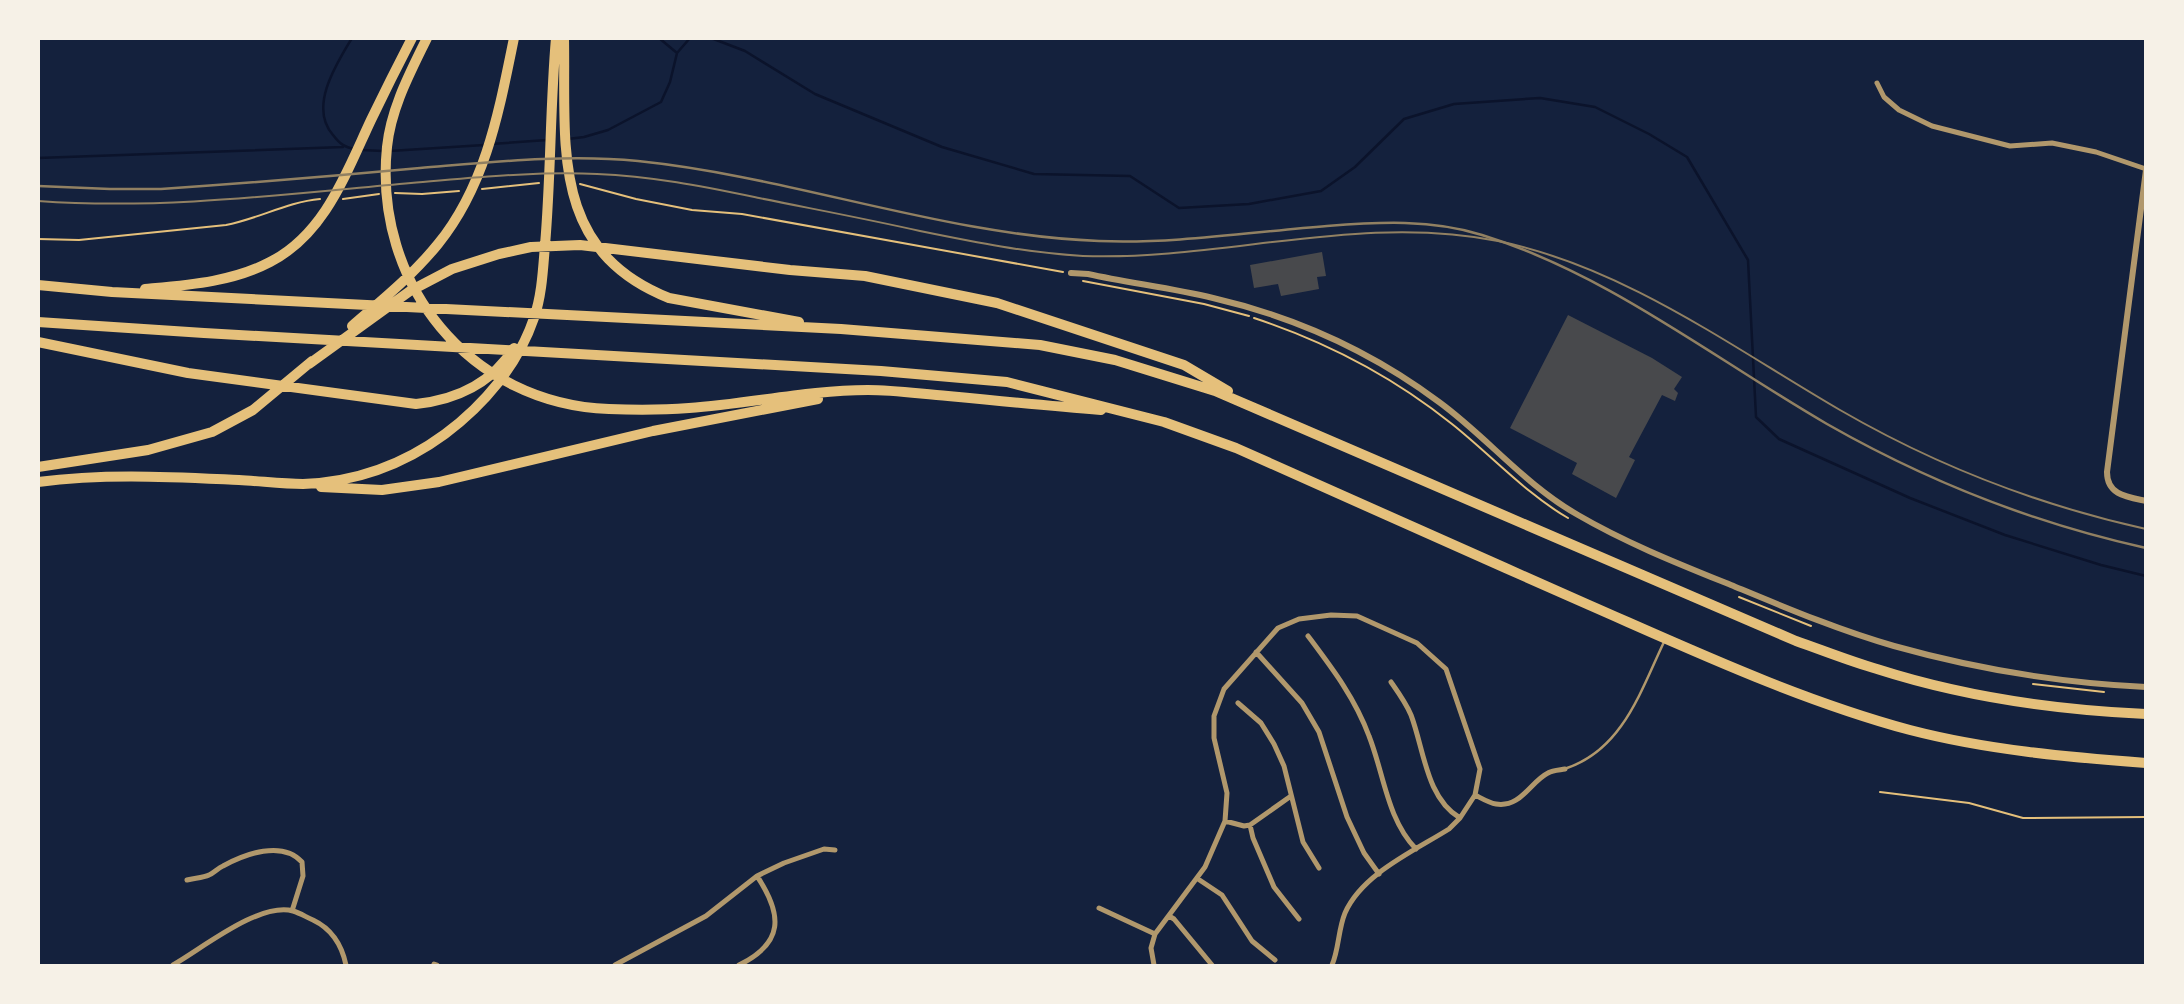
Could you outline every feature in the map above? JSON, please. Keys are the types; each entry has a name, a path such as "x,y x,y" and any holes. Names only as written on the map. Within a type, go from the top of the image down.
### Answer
{"highway":[{"path":"111,292 206,283 236,275 270,263 304,238 320,219 339,187 412,38"},
{"path":"427,38 407,79 387,146 386,192 389,217 397,251 410,284 441,328 484,369 551,400 608,409 689,408 864,390 1134,413"},
{"path":"38,482 120,475 302,484 346,480 377,471 422,451 464,421 518,355 534,318 541,284 548,202 556,38"},
{"path":"564,38 566,159 573,198 590,236 615,266 649,290 669,298 841,329"},
{"path":"38,467 149,450 212,432 253,410 413,272 448,232 471,192 486,156 513,43"},
{"path":"309,364 410,291 452,270 499,254 531,247 580,245 865,276 996,303 1184,365 1267,414"},
{"path":"38,342 188,373 401,403 429,402 466,391 488,378 510,355 530,319 541,284"},
{"path":"38,285 111,292 841,329 1040,345 1115,360 1215,391 1796,641 1876,669 1922,682 2043,705 2146,715"},
{"path":"38,322 931,375 1007,382 1134,413 1236,448 1666,639 1776,685 1855,714 1965,742 2031,752 2146,763"},
{"path":"272,482 382,490 439,482 653,431 864,390"}],"street":[{"path":"1877,83 1884,97 1899,110 1932,126 2010,146 2052,143 2095,152 2146,169 2107,472 2107,481 2115,493 2146,501"},
{"path":"1071,273 1236,303 1291,320 1347,345 1437,401 1468,424 1524,477 1575,514 1686,566 1809,617 1892,645 1978,666 2045,678 2146,687"},
{"path":"1154,965 1151,948 1155,934 1198,878 1225,821 1227,793 1214,738 1214,716 1224,689 1278,628 1299,619 1331,615 1357,617 1417,643 1439,661 1446,669 1480,769 1475,795 1460,818 1448,829 1367,881 1344,915 1332,965"},
{"path":"1308,636 1357,706 1370,738 1392,811 1416,849"},
{"path":"1256,652 1302,703 1319,732 1347,817 1364,853 1378,874"},
{"path":"1391,682 1410,713 1436,794 1460,818"},
{"path":"1238,703 1261,723 1274,744 1284,766 1303,842 1319,868"},
{"path":"1475,795 1497,804 1511,803 1549,772 1565,769"},
{"path":"1225,821 1250,825 1291,796"},
{"path":"1250,825 1274,887 1299,919"},
{"path":"615,965 706,916 757,876 824,849 835,850"},
{"path":"187,880 210,875 248,854 277,850 297,857 302,862 303,876 292,911"},
{"path":"739,965 754,958 773,933 775,910 770,896 757,876"},
{"path":"1198,878 1222,895 1252,941 1275,960"},
{"path":"1099,908 1155,934"},
{"path":"173,965 251,917 273,910 292,911 323,925 338,942 346,965"},
{"path":"1169,916 1212,965"}],"lane":[{"path":"1565,769 1588,758 1626,722 1666,639"}],"path":[{"path":"1071,273 1087,283 1203,304 1250,316 1304,336 1353,359 1422,400 1540,500 1571,520"},
{"path":"1734,595 1819,629"},
{"path":"2031,684 2112,693"},
{"path":"1880,792 1969,803 2023,818 2146,817"}],"building":[{"path":"1322,252 1326,276 1317,277 1319,289 1281,296 1278,284 1254,288 1250,265"},
{"path":"1568,315 1652,358 1682,377 1674,389 1678,393 1675,401 1662,395 1629,457 1635,460 1616,498 1572,474 1577,463 1510,428"}],"waterway":[{"path":"352,38 333,72 324,99 323,112 326,124 340,143 355,149"},
{"path":"659,38 677,53"},
{"path":"568,139 608,130 661,102 670,82 677,53 690,38"},
{"path":"711,38 745,51 815,94 942,147 1034,174 1130,176 1179,208 1249,204 1321,191 1355,167 1404,119 1454,104 1540,98 1595,107 1687,157 1748,260 1756,417 1779,439 1910,498 2005,535 2146,576"},
{"path":"491,144 547,140"},
{"path":"390,151 484,145"},
{"path":"38,158 343,147"},
{"path":"362,150 383,151"}],"tram line":[{"path":"38,201 132,204 178,202 480,177 574,173 618,175 678,183 981,243 1062,255 1135,256 1394,232 1446,234 1498,241 1544,253 1633,289 1717,335 1876,430 1950,465 2066,508 2146,529"}],"railway":[{"path":"38,186 161,189 502,161 611,159 753,179 983,228 1099,241 1156,241 1366,223 1444,226 1482,235 1573,272 1659,319 1827,424 1942,482 2022,513 2146,548"}]}
